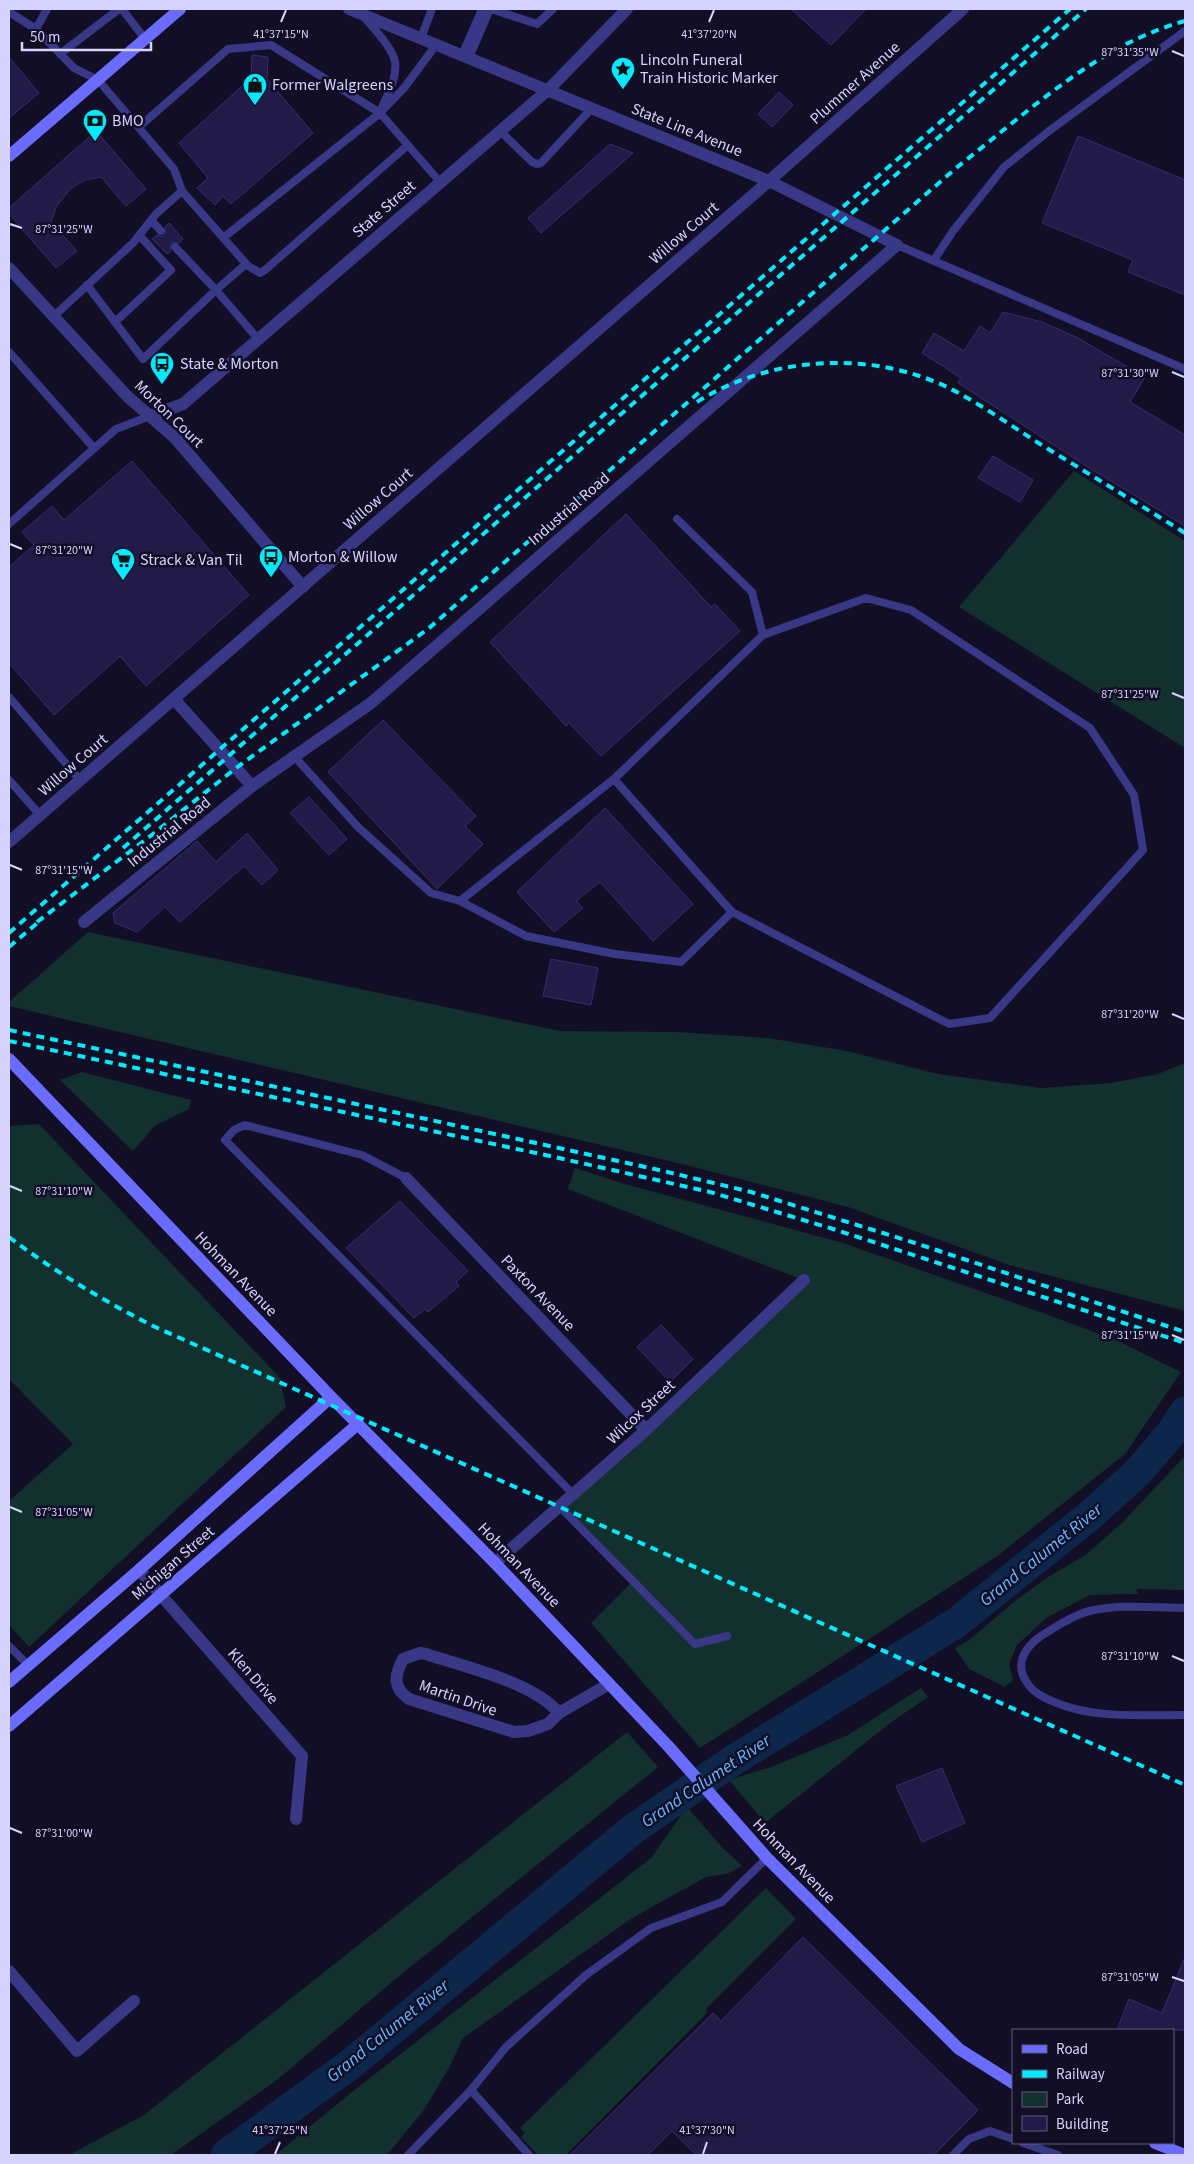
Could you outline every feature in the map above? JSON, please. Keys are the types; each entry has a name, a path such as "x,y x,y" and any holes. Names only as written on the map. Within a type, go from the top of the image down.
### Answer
{"main road":[{"path":"10,152 98,80 180,9"},
{"name":"Hohman Avenue","path":"9,1059 331,1397 495,1562 669,1747 767,1858 959,2048 1012,2082"},
{"name":"Michigan Street","path":"9,1682 139,1570 331,1397"},
{"name":"Michigan Street","path":"9,1726 358,1424"},
{"path":"1158,2144 1185,2155"}],"street":[{"name":"State Line Avenue","path":"349,9 769,181 897,244"},
{"name":"State Street","path":"150,416 183,404 548,90 628,9"},
{"name":"Plummer Avenue","path":"769,181 963,9"},
{"name":"Willow Court","path":"9,842 769,181"},
{"name":"Industrial Road","path":"84,922 252,786 371,703 897,244"},
{"name":"Morton Court","path":"9,268 127,396 176,438 303,586"},
{"path":"174,699 252,786"},
{"name":"Paxton Avenue","path":"406,1178 646,1430"},
{"name":"Wilcox Street","path":"495,1562 646,1430 804,1280"},
{"name":"Klen Drive","path":"139,1570 302,1756 296,1819"},
{"name":"Martin Drive","path":"559,1714 543,1698 526,1689 426,1654 420,1653 403,1659 396,1672 395,1682 401,1694 409,1700 502,1730 514,1732 528,1731 548,1724 559,1714 609,1684"},
{"path":"9,1971 78,2051 134,2001"}],"lane":[{"path":"36,29 47,9"},
{"path":"60,54 120,9 145,39"},
{"path":"421,38 432,9"},
{"path":"466,57 482,9"},
{"path":"466,57 490,9 537,24 553,9"},
{"path":"9,12 36,29 74,68 98,80 174,169 182,191 246,264 260,273 408,145"},
{"path":"361,14 392,54 396,63 395,73 380,113"},
{"path":"934,260 953,231 1004,167 1049,130 1185,31"},
{"path":"138,127 228,49 271,45 380,113 440,182"},
{"path":"223,238 380,113 404,88 436,45"},
{"path":"500,130 532,162 537,164 541,163 592,108"},
{"path":"54,316 133,243 151,220 182,191"},
{"path":"151,220 161,231"},
{"path":"115,322 171,270 140,234"},
{"path":"897,244 1185,370"},
{"path":"175,247 216,290 258,339"},
{"path":"87,286 143,359 246,264"},
{"path":"9,352 94,448"},
{"path":"9,524 116,429 150,416"},
{"path":"678,519 752,592 763,635"},
{"path":"460,901 614,779 763,635 866,598 911,610 1090,728 1134,795 1143,850 990,1018 949,1024 732,912 614,779"},
{"path":"9,697 80,780"},
{"path":"294,756 358,827 431,893 460,901 526,936 616,954 681,962 732,912"},
{"path":"9,780 40,815"},
{"path":"406,1178 362,1155 245,1125 234,1130 225,1140 573,1494"},
{"path":"560,1506 695,1644 727,1636"},
{"path":"1185,1608 1114,1608 1094,1610 1068,1619 1038,1637 1025,1651 1021,1665 1025,1682 1039,1695 1073,1708 1107,1715 1185,1716"},
{"path":"9,1646 28,1665"},
{"path":"408,2155 471,2090 506,2047 586,1975 651,1928 722,1902 767,1858"},
{"path":"471,2090 529,2155"},
{"path":"953,2155 969,2139 990,2131 1012,2139"},
{"path":"1026,2144 1058,2155"}],"green space":[{"path":"1074,471 1185,541 1185,748 959,607"},
{"path":"88,932 560,1031 678,1032 768,1038 847,1051 938,1074 1041,1088 1111,1083 1158,1074 1185,1063 1185,1311 1009,1265 848,1207 682,1164 9,1006 9,1002"},
{"path":"82,1072 191,1100 189,1109 156,1125 133,1151 60,1080"},
{"path":"39,1124 280,1378 286,1407 29,1647 9,1625 9,1501 73,1444 9,1379 9,1126"},
{"path":"575,1168 625,1184 843,1243 1118,1341 1181,1372 1125,1454 996,1557 700,1748 591,1623 633,1581 559,1506 803,1280 568,1189"},
{"path":"1185,1456 1185,1590 1136,1589 1138,1594 1090,1595 1046,1618 1017,1645 1009,1664 1013,1680 1005,1687 969,1669 955,1648 969,1640 1015,1601 1048,1577 1084,1556 1121,1524"},
{"path":"921,1688 928,1697 890,1723 765,1823 729,1780 774,1766 848,1735"},
{"path":"627,1732 658,1767 392,1982 277,2080 171,2155 69,2155 144,2115"},
{"path":"687,1807 721,1846 742,1866 727,1874 706,1877 632,1918 463,2038 449,2068 424,2110 387,2155 275,2155 352,2092 651,1858"},
{"path":"766,1888 796,1919 706,2009 708,2012 566,2155 538,2155 521,2137 525,2133 520,2128"}],"building":[{"path":"791,9 866,9 831,45"},
{"name":"Former Walgreens","path":"252,55 268,57 267,79 313,133 231,204 223,196 215,205 197,188 208,178 179,143 251,78"},
{"path":"9,57 39,93 9,118"},
{"path":"779,92 793,105 772,127 758,114"},
{"path":"96,131 146,189 126,206 101,177 85,180 70,189 56,207 51,222 77,251 56,268 9,214 9,208"},
{"path":"1078,136 1185,180 1185,295 1128,272 1133,260 1042,223"},
{"path":"610,144 633,153 541,233 528,218"},
{"path":"169,223 183,239 179,243 172,243 170,246 171,251 167,254 152,239 157,235 162,237 165,235 165,227"},
{"path":"1003,312 1042,322 1078,338 1145,377 1130,402 1185,435 1185,526 1088,467 958,383 961,378 922,353 934,333 964,351 980,326 990,333"},
{"path":"993,456 1033,480 1020,502 978,478"},
{"name":"Strack & Van Til","path":"132,461 249,595 146,686 120,656 54,715 9,663 9,567 34,545 22,532 52,506 64,520"},
{"path":"626,514 711,607 715,604 740,631 601,756 569,723 566,726 490,642"},
{"path":"383,720 476,816 465,826 483,844 437,889 328,772"},
{"path":"309,797 347,839 329,855 290,813"},
{"path":"605,808 693,904 653,941 600,882 576,901 583,908 554,932 517,892"},
{"path":"247,833 278,870 262,885 244,866 180,922 165,907 137,932 115,923 113,913 197,841 216,862"},
{"path":"551,959 598,968 591,1005 543,996"},
{"path":"400,1201 468,1271 456,1282 459,1286 428,1312 425,1309 414,1318 346,1248"},
{"path":"661,1325 693,1359 670,1382 637,1347"},
{"path":"942,1768 965,1823 922,1842 896,1786"},
{"path":"803,1937 978,2110 934,2155 696,2155 672,2131 648,2155 570,2155 713,2013 721,2021"},
{"path":"1185,1957 1185,2030 1117,2029 1129,1999 1162,2013"}],"waterway":[{"name":"Grand Calumet River","path":"226,2155 352,2063 632,1830 732,1761 956,1623 1088,1517 1138,1472 1172,1432 1185,1412"}],"railway":[{"path":"9,933 1070,9"},
{"path":"123,848 1086,9"},
{"path":"37,922 236,768 428,629 956,168 1036,104 1064,83 1122,46 1153,32 1185,21"},
{"path":"697,402 726,387 756,375 788,367 820,363 853,363 885,367 917,375 947,387 971,400 1185,533"},
{"path":"9,947 42,919"},
{"path":"9,1030 417,1117 751,1192 915,1243 1185,1332"},
{"path":"9,1041 550,1156 710,1192 830,1228 1185,1343"},
{"path":"9,1237 43,1262 115,1306 153,1326 1185,1785"}],"place":[{"name":"Lincoln Funeral Train Historic Marker","path":"623,90"},
{"name":"Former Walgreens","path":"255,106"},
{"name":"BMO","path":"95,142"},
{"name":"State & Morton","path":"162,385"},
{"name":"Morton & Willow","path":"271,578"},
{"name":"Strack & Van Til","path":"123,581"}]}
